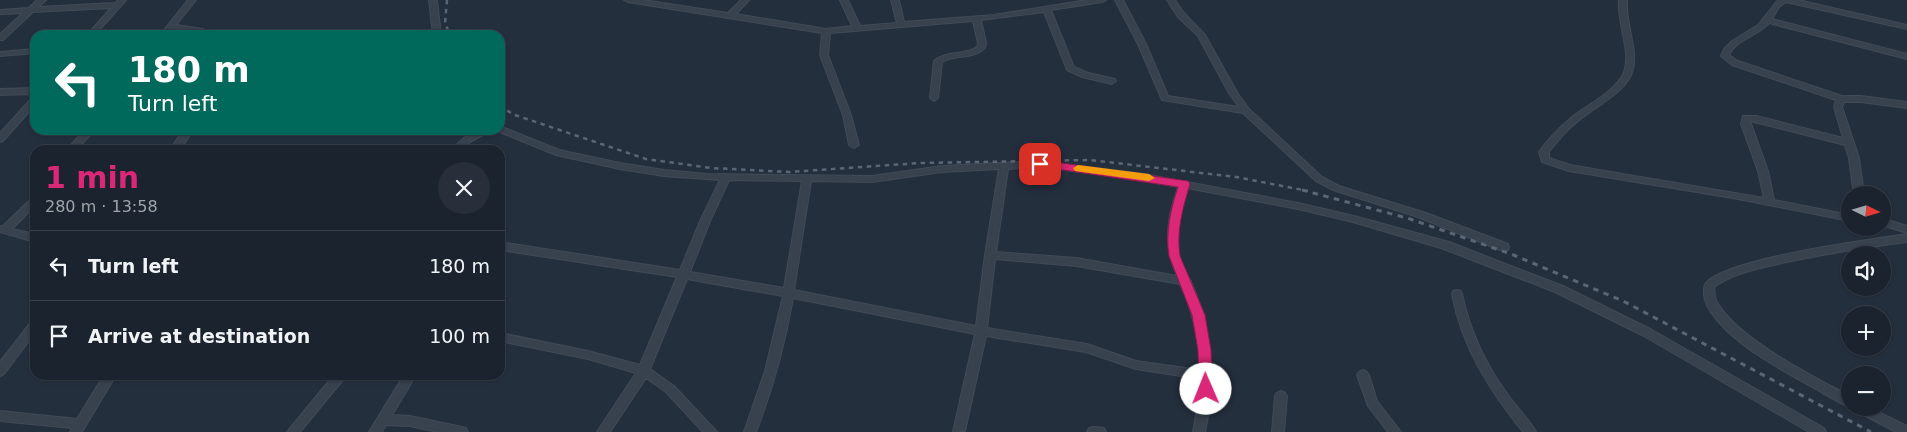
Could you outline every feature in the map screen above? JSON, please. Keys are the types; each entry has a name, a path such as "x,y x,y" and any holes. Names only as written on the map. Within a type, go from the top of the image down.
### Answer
{"street":[{"path":"0,38 42,0"},
{"path":"168,30 192,0"},
{"path":"433,0 436,30"},
{"path":"628,0 826,31 976,18 1047,10 1102,0"},
{"path":"728,17 745,0"},
{"path":"844,0 858,28"},
{"path":"895,0 901,24"},
{"path":"1119,0 1142,44 1165,98 1246,111"},
{"path":"1171,0 1181,15 1201,35 1234,95 1246,111 1308,171 1329,185 1422,216 1504,248"},
{"path":"1623,0 1622,19 1630,57 1627,74 1618,85 1558,135 1544,152 1545,160 1569,168 1770,202 1841,216"},
{"path":"1783,0 1777,4 1767,20 1728,50 1725,56 1728,59 1842,99 1861,99 1907,106"},
{"path":"1788,0 1907,28"},
{"path":"0,12 120,3"},
{"path":"96,30 120,3"},
{"path":"1047,10 1070,68 1085,75 1112,81"},
{"path":"934,98 938,61 946,57 974,53 981,48 982,43 976,18"},
{"path":"1767,20 1907,57"},
{"path":"170,27 192,30"},
{"path":"826,31 824,55 847,115 854,146"},
{"path":"0,54 30,51"},
{"path":"0,92 30,91"},
{"path":"1842,99 1838,107 1850,143 1857,186"},
{"path":"0,139 30,106"},
{"path":"20,117 30,116"},
{"path":"1770,202 1763,171 1746,124 1746,118 1850,143"},
{"path":"505,132 556,152 664,173 726,177 872,178 942,169 1040,164 1184,184 1354,219 1444,245 1568,293 1648,333 1820,432"},
{"path":"76,145 86,135"},
{"path":"462,145 478,135"},
{"path":"959,431 982,331 990,254 1004,165"},
{"path":"603,432 644,371 726,177"},
{"path":"750,432 761,406 782,329 807,178"},
{"path":"1184,184 1177,208 1173,246 1174,256 1186,281 1198,315 1206,375 1205,404 1198,432"},
{"path":"3,230 30,205"},
{"path":"1891,224 1907,230"},
{"path":"3,230 30,237"},
{"path":"1841,397 1783,365 1741,337 1713,307 1708,294 1709,285 1717,278 1749,267 1806,255 1907,238"},
{"path":"505,247 599,260 683,276 788,292 982,331 1087,348 1136,365 1206,375"},
{"path":"990,254 1076,262 1186,281"},
{"path":"1457,294 1464,327 1478,361 1495,388 1530,432"},
{"path":"0,371 30,331"},
{"path":"505,339 588,355 644,371 670,388 711,432"},
{"path":"1363,374 1372,403 1395,432"},
{"path":"0,416 78,428 107,380"},
{"path":"293,432 337,380"},
{"path":"375,432 407,380"},
{"path":"1278,432 1281,396"},
{"path":"1876,416 1907,432"},
{"path":"382,420 410,421 462,432"},
{"path":"1093,432 1100,432"}],"railway":[{"path":"447,0 445,23 448,30"},
{"path":"505,109 512,114 646,159 711,168 789,172 920,163 1090,160 1236,177 1308,191"},
{"path":"1302,190 1407,218 1511,254 1623,301 1871,432"}],"slow traffic":[{"path":"1078,168 1149,178"}],"route":[{"path":"1040,164 1184,184 1174,227 1174,256 1194,300 1202,331 1206,389"}]}
